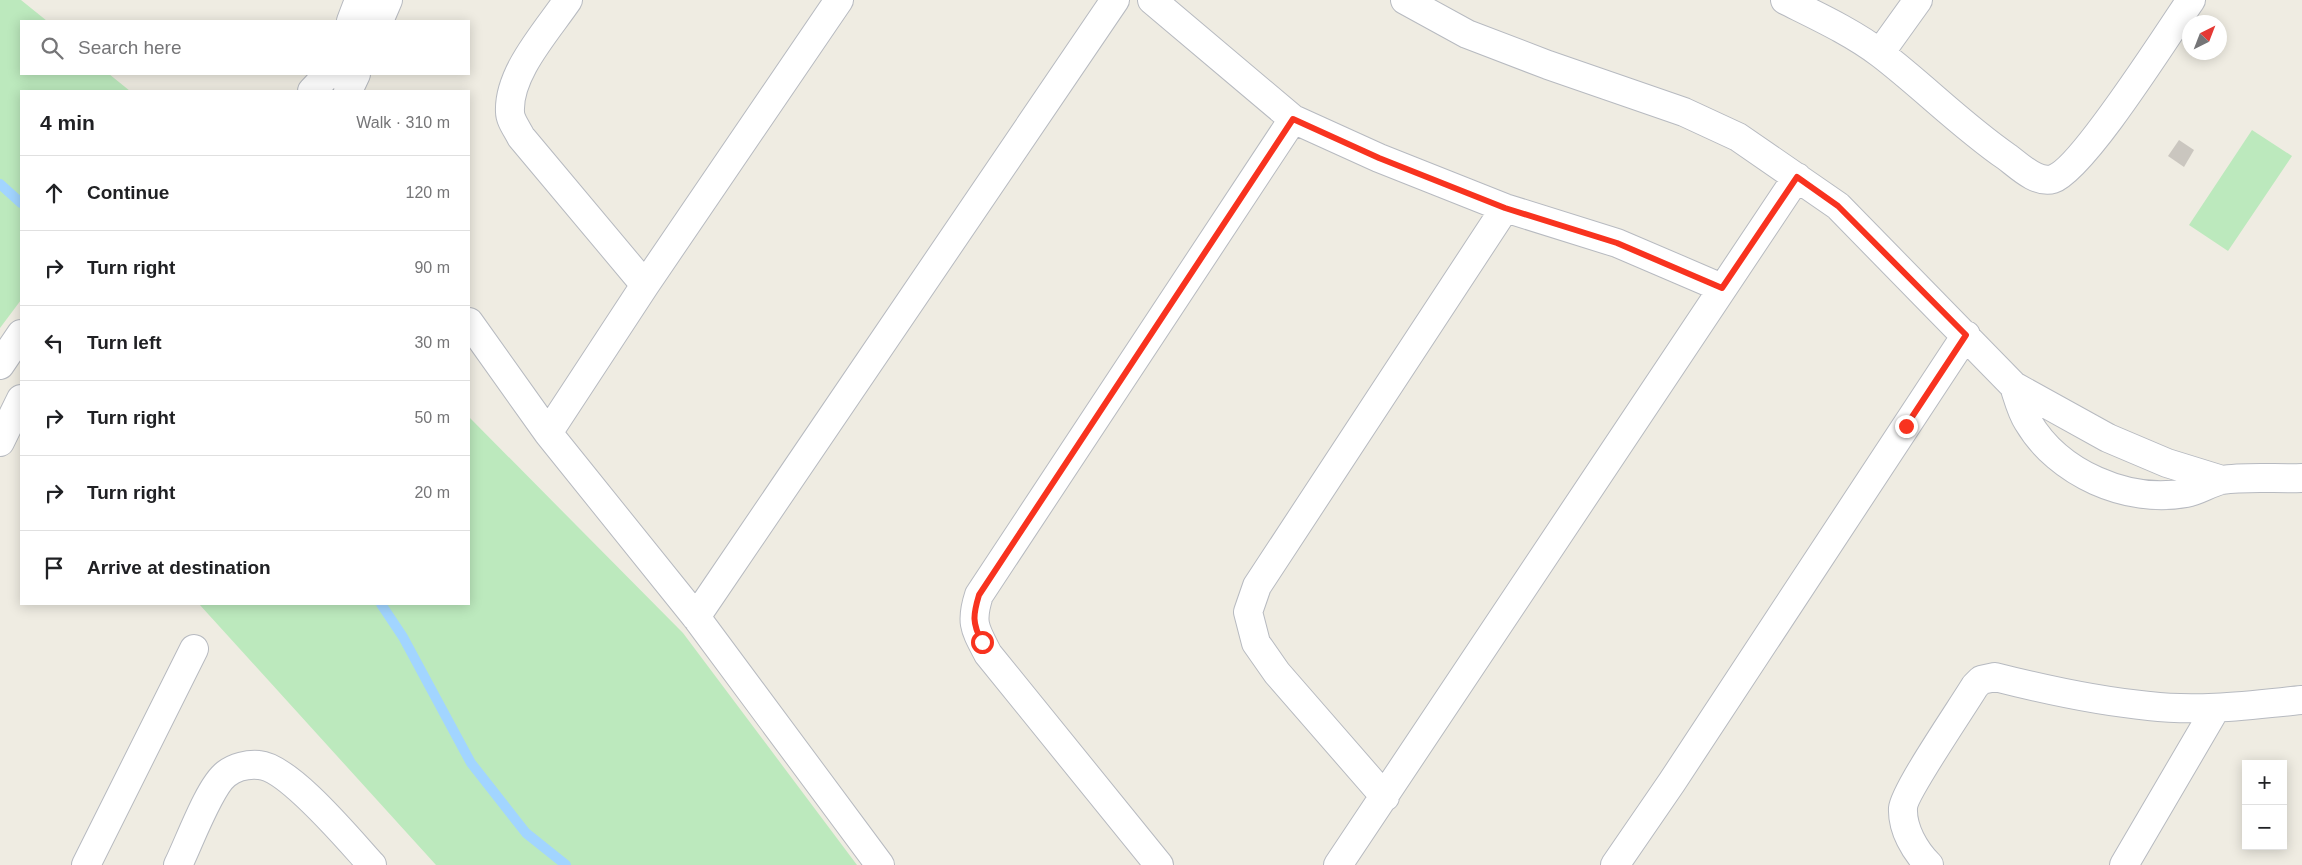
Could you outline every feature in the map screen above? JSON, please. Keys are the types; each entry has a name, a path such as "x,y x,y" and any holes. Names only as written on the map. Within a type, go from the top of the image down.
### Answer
{"street":[{"path":"351,20 359,0"},
{"path":"379,20 388,0"},
{"path":"568,0 520,70 511,92 510,114 521,137 645,285"},
{"path":"548,433 645,285 840,0"},
{"path":"696,617 1115,0"},
{"path":"1152,0 1293,119 1379,158 1505,208 1617,243 1722,288"},
{"path":"1405,0 1468,34 1548,65 1684,112 1738,138 1838,206 2014,386 2108,438 2167,463 2222,480 2302,478"},
{"path":"1785,0 1821,18 1880,53 1983,141 2035,177 2052,180 2066,172 2099,134 2191,0"},
{"path":"1880,53 1918,0"},
{"path":"313,90 327,75"},
{"path":"348,90 356,75"},
{"path":"1159,865 988,654 976,631 973,614 979,595 1293,119"},
{"path":"1338,865 1797,177"},
{"path":"1385,797 1276,673 1256,643 1248,612 1256,586 1505,208"},
{"path":"470,323 548,433 696,617 880,865"},
{"path":"0,365 20,335"},
{"path":"1615,865 1966,335"},
{"path":"2014,386 2027,420 2037,436 2056,454 2106,485 2131,493 2160,495 2187,493 2222,480"},
{"path":"0,442 20,401"},
{"path":"86,865 194,649"},
{"path":"1930,865 1920,855 1907,833 1903,807 1914,784 1981,680 1995,676 2063,694 2150,707 2216,708 2302,700"},
{"path":"2124,865 2216,708"},
{"path":"178,865 216,786 226,774 238,767 260,765 279,773 307,796 372,865"}],"green space":[{"path":"0,0 21,0 46,20 20,20 20,75 110,75 129,90 20,90 20,301 0,328"},
{"path":"2252,130 2292,156 2228,251 2189,225"},
{"path":"470,418 683,633 857,865 436,865 200,605 470,605"}],"building":[{"path":"2179,140 2194,150 2184,167 2168,156"}],"waterway":[{"path":"0,184 20,202"},
{"path":"382,605 403,637 471,763 526,833 566,865"}],"route":[{"path":"982,642 976,631 973,614 979,595 1293,119 1379,158 1505,208 1617,243 1722,288 1797,177 1838,206 1966,335 1906,426"}]}
